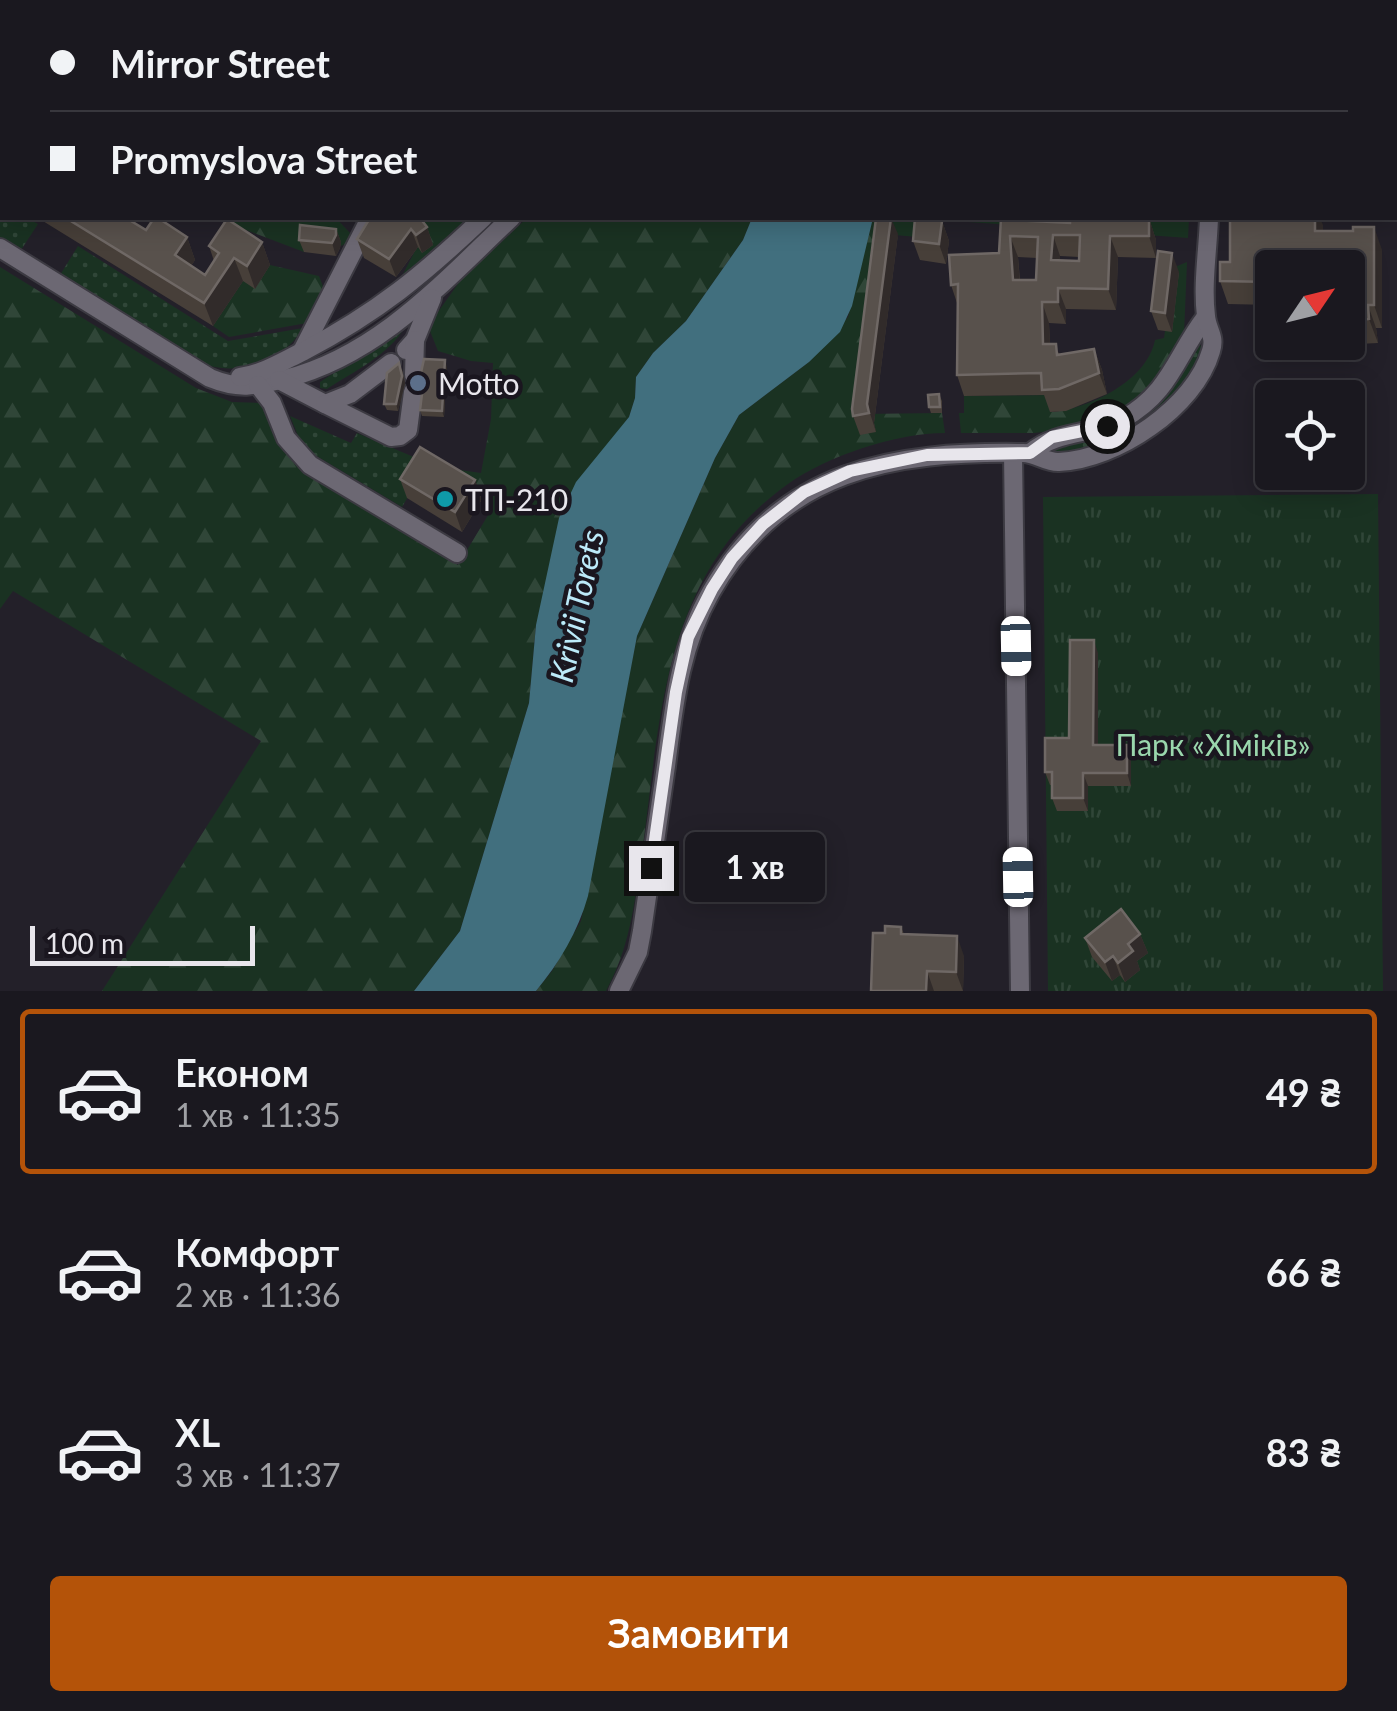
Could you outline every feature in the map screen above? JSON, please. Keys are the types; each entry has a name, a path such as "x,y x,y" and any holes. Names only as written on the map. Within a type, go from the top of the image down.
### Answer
{"street":[{"path":"302,352 369,220"},
{"path":"210,378 254,376 348,329 382,306 481,220"},
{"path":"0,248 210,378 232,387 258,386 312,370 358,350 397,324 509,220"},
{"path":"618,991 638,952 676,692 688,637 732,558 779,510 804,492 850,471 927,455 1022,453 1052,437 1121,420 1148,400 1174,372 1193,334 1206,318 1209,220"},
{"path":"325,404 350,394 404,351 438,287"},
{"path":"279,380 374,430 400,436 408,430 413,384 404,351"},
{"path":"258,386 272,402 297,454 458,553"},
{"path":"1020,991 1022,453"}],"green space":[{"path":"0,220 31,220 38,224 21,250 0,237"},
{"path":"220,220 338,220 350,233 349,242 341,246 304,252"},
{"path":"403,220 469,220 400,280 417,247"},
{"path":"525,220 751,220 743,240 686,321 653,353 636,377 629,417 609,444 536,625 529,703 460,931 414,991 102,991 261,741 13,591 0,609 0,267 196,388 232,402 261,403 286,453 302,470 458,565 493,507 439,467 481,473 491,419 493,363 438,351 428,326 460,281"},
{"path":"872,220 941,220 939,239 884,234 861,414 942,413 945,433 884,442 822,464 788,484 746,520 714,561 691,606 674,653 663,703 633,911 614,975 606,991 536,991 581,921 637,636 715,458 739,415 809,362 848,317"},
{"path":"941,220 1189,220 1188,238"},
{"path":"78,246 228,341 303,328 286,348 263,362 237,368 210,366 60,275"},
{"path":"1187,262 1184,334 1169,370 1128,410 1080,428 1034,433 961,433 959,413 964,413 964,396 1049,395 1051,412 1098,399 1129,380 1150,355 1155,340 1164,338 1165,331 1172,331 1165,271"},
{"path":"270,265 319,276 325,292 307,323 229,337 213,326 243,281"},
{"path":"405,327 370,362 327,389 320,388 320,382"},
{"path":"1197,342 1204,349 1191,371 1177,391 1144,422 1104,444 1081,451 1056,456 1050,449"},
{"path":"290,416 351,443 357,433 428,463 402,507 303,448"},
{"name":"Парк «Хіміків»","path":"1378,494 1383,991 1048,991 1043,497"}],"water":[{"name":"Krivii Torets","path":"751,220 873,220 852,306 840,332 809,362 739,415 715,458 637,636 588,896 560,958 536,991 414,991 460,931 529,703 536,625 559,518 576,482 629,417 636,377 653,353 686,321 743,240"}],"building":[{"path":"69,220 129,220 146,230 153,220 161,220 187,237 175,255 205,275 219,253 209,246 226,220 262,242 247,266 234,258 204,303"},
{"path":"369,220 422,220 427,227 416,235 411,229 389,259 357,239"},
{"path":"876,220 891,220 869,413 853,416"},
{"path":"915,220 942,221 939,244 913,241"},
{"path":"1001,220 1149,220 1149,236 1110,236 1108,289 1058,288 1058,302 1042,302 1043,344 1056,344 1057,355 1094,349 1099,373 1059,389 1042,390 1041,373 957,375 958,284 951,285 949,255 999,253","holes":["1053,235 1080,235 1079,261 1051,260","1010,236 1038,237 1036,280 1013,280"]},
{"path":"1230,220 1315,220 1315,231 1374,227 1374,305 1368,305 1369,319 1365,319 1365,250 1255,250 1255,282 1220,281 1220,262 1230,262"},
{"path":"300,225 336,229 336,235 332,243 299,240"},
{"path":"1158,251 1172,253 1165,313 1151,311"},
{"path":"424,359 445,360 442,411 420,410"},
{"path":"399,363 402,376 396,404 384,404 387,373"},
{"path":"939,394 940,407 929,407 928,395"},
{"path":"420,447 475,480 455,512 400,479"},
{"path":"1070,640 1094,640 1093,745 1127,745 1127,773 1083,773 1083,798 1052,798 1052,772 1045,772 1045,738 1069,738"},
{"path":"1121,909 1140,934 1128,944 1133,951 1118,963 1113,956 1105,962 1085,938"},
{"path":"885,926 901,927 901,934 957,936 956,972 927,971 926,991 871,991 873,933 885,933"}],"place":[{"name":"Motto","path":"418,383"},
{"name":"ТП-210","path":"445,499"}],"route":[{"path":"651,868 676,692 688,637 732,558 763,524 804,492 850,471 927,455 1030,453 1052,437 1107,426"}]}
